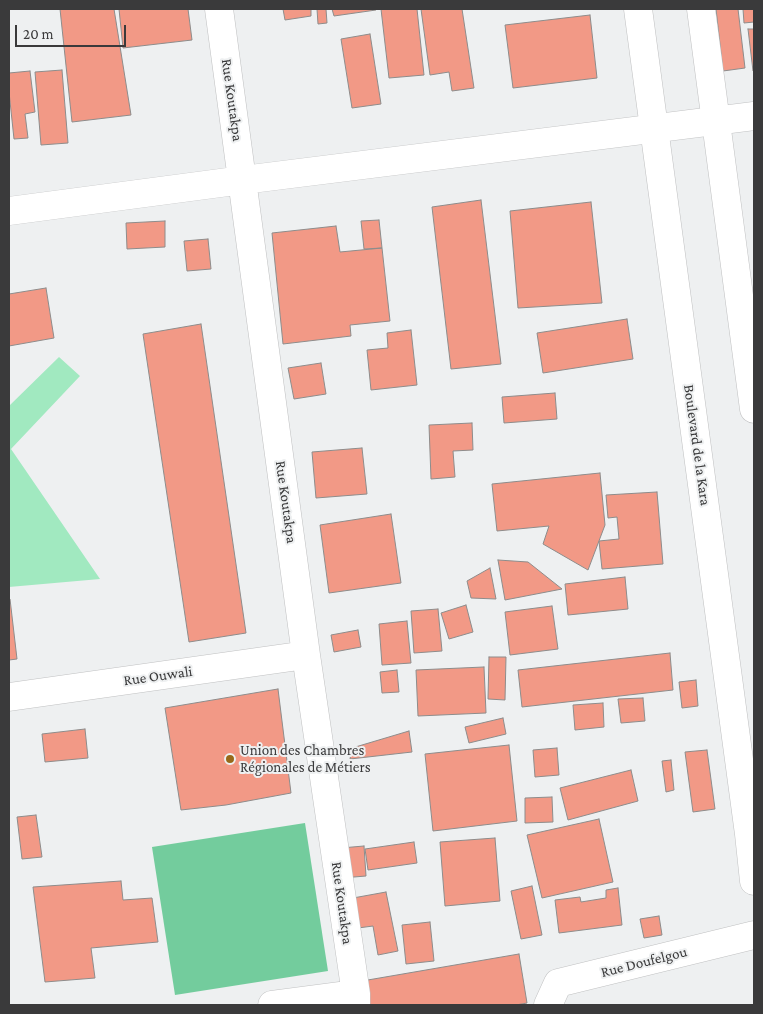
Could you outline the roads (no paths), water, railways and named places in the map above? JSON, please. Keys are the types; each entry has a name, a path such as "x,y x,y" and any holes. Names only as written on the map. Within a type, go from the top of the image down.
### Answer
{"street":[{"name":"Rue Koutakpa","path":"219,9 306,655 356,1000"},
{"name":"Boulevard de la Kara","path":"638,9 754,881"},
{"path":"701,9 754,409"},
{"path":"9,211 754,116"},
{"name":"Rue Ouwali","path":"9,697 306,655"},
{"name":"Rue Doufelgou","path":"548,1005 558,983 754,935"},
{"path":"272,1005 356,1000"}],"place":[{"name":"Union des Chambres Régionales de Métiers","path":"230,759"}]}
